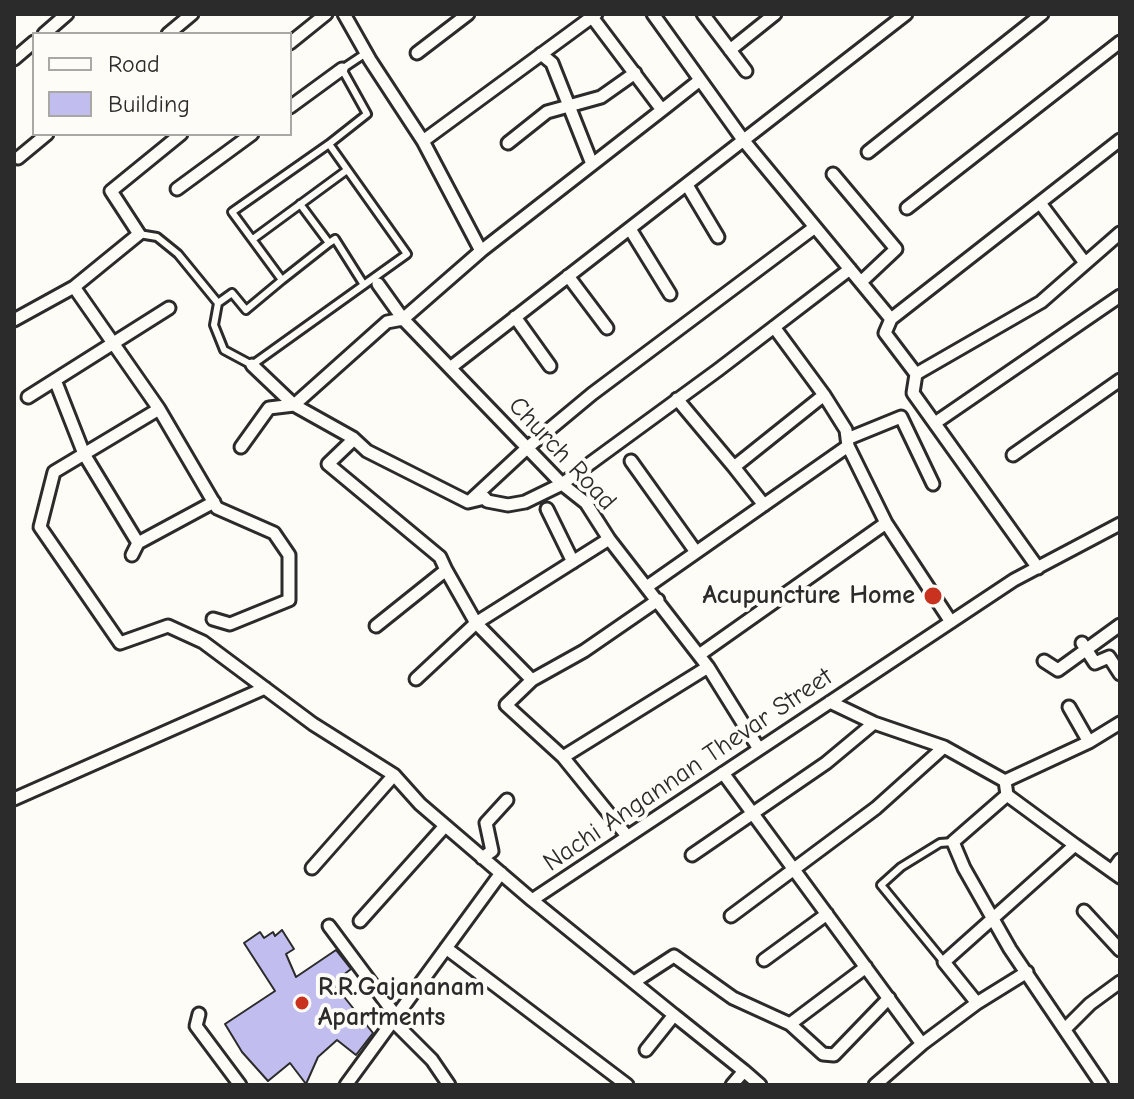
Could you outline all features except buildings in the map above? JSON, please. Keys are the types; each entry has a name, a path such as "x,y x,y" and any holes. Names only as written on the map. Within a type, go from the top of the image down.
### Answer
{"street":[{"path":"46,32 67,14"},
{"path":"170,32 192,14"},
{"path":"292,41 326,14"},
{"path":"344,14 423,141 481,251"},
{"path":"417,53 468,14"},
{"path":"653,14 744,141 891,319"},
{"path":"703,14 746,71"},
{"path":"730,50 775,14"},
{"path":"450,368 906,14"},
{"path":"868,152 1042,14"},
{"path":"423,141 594,15 662,110"},
{"path":"907,208 1120,42"},
{"path":"14,59 32,44"},
{"path":"541,54 552,63 592,164"},
{"path":"292,106 342,69"},
{"path":"508,143 547,112 601,97 635,73"},
{"path":"241,447 269,408 294,405 387,322 403,319 481,251 700,80"},
{"path":"18,158 45,136"},
{"path":"14,320 74,287 139,234 111,191 179,136"},
{"path":"177,189 249,136"},
{"path":"1038,568 913,393 916,374 885,333 891,319 1120,140"},
{"path":"833,174 896,249 861,282"},
{"path":"687,185 718,237"},
{"path":"1040,203 1085,263"},
{"path":"468,502 592,394 815,227"},
{"path":"630,229 670,294"},
{"path":"916,374 1041,302 1120,233"},
{"path":"252,365 294,405 354,439 367,451 468,502 485,498 508,505 525,502 562,484 850,269"},
{"path":"568,276 607,328"},
{"name":"Church Road","path":"376,281 403,319 562,484 586,503 609,539 708,667 759,749"},
{"path":"74,287 159,409 217,508 274,533 289,555 289,600 230,624 213,619"},
{"path":"935,423 1120,296"},
{"path":"28,397 169,308"},
{"path":"515,317 550,366"},
{"path":"774,327 846,430 848,442 886,523 951,622"},
{"path":"55,380 84,454 138,543"},
{"path":"1013,455 1120,380"},
{"path":"734,467 824,395"},
{"path":"677,399 764,505"},
{"name":"Nachi Angannan Thevar Street","path":"159,409 54,472 40,527 120,643 168,626 203,642 313,724 394,775 420,804 532,900 951,622 1038,568 1120,524"},
{"path":"648,586 848,442 901,417 933,484"},
{"path":"354,439 328,464 440,557 476,623 532,680"},
{"path":"631,461 696,552"},
{"path":"132,555 138,543 214,502"},
{"path":"547,509 573,562"},
{"path":"699,655 886,523"},
{"path":"416,679 476,623 609,539"},
{"path":"376,626 446,570"},
{"path":"627,836 563,757 506,705 532,680 584,651 658,600"},
{"path":"1044,661 1058,670 1084,647 1120,625"},
{"path":"1084,647 1095,663 1109,657 1120,674"},
{"path":"563,757 708,667"},
{"path":"14,799 265,688"},
{"path":"830,702 874,723 944,747 1005,781"},
{"path":"1069,707 1089,742"},
{"path":"692,855 826,763 874,723"},
{"path":"1005,781 1089,742 1120,723"},
{"path":"731,916 876,808 944,747"},
{"path":"723,773 922,1044"},
{"path":"312,868 394,775"},
{"path":"1005,781 1007,795 1116,874 1120,860"},
{"path":"1007,795 953,842 993,920 1102,1085"},
{"path":"482,858 492,851 486,823 507,800"},
{"path":"360,921 445,826"},
{"path":"977,1003 944,962 1075,845"},
{"path":"346,1085 501,873"},
{"path":"532,900 760,1085"},
{"path":"1084,911 1120,950"},
{"path":"764,960 827,914"},
{"path":"329,926 395,1019 432,1060 449,1085"},
{"path":"446,948 627,1085"},
{"path":"634,982 674,956 733,998 790,1024 823,1054 834,1055 889,998"},
{"path":"790,1024 866,967"},
{"path":"875,1085 922,1044 977,1003 1027,972"},
{"path":"1065,1029 1090,1004 1120,982"},
{"path":"199,1014 196,1026 240,1085"},
{"path":"646,1050 674,1015"},
{"path":"732,1085 744,1071"}],"lane":[{"path":"282,280 232,212 367,114 342,69 366,53"},
{"path":"329,144 407,254 376,281 364,285 252,365 224,350 214,325 218,303 232,293 246,310 335,239 364,285"},
{"path":"253,239 347,170"},
{"path":"300,204 329,243"},
{"path":"139,234 157,237 178,254 218,303"},
{"path":"944,962 881,885 901,867 940,843 953,842"}],"place":[{"name":"Acupuncture Home","path":"933,596"},
{"name":"R.R.Gajananam Apartments","path":"302,1003"}]}
